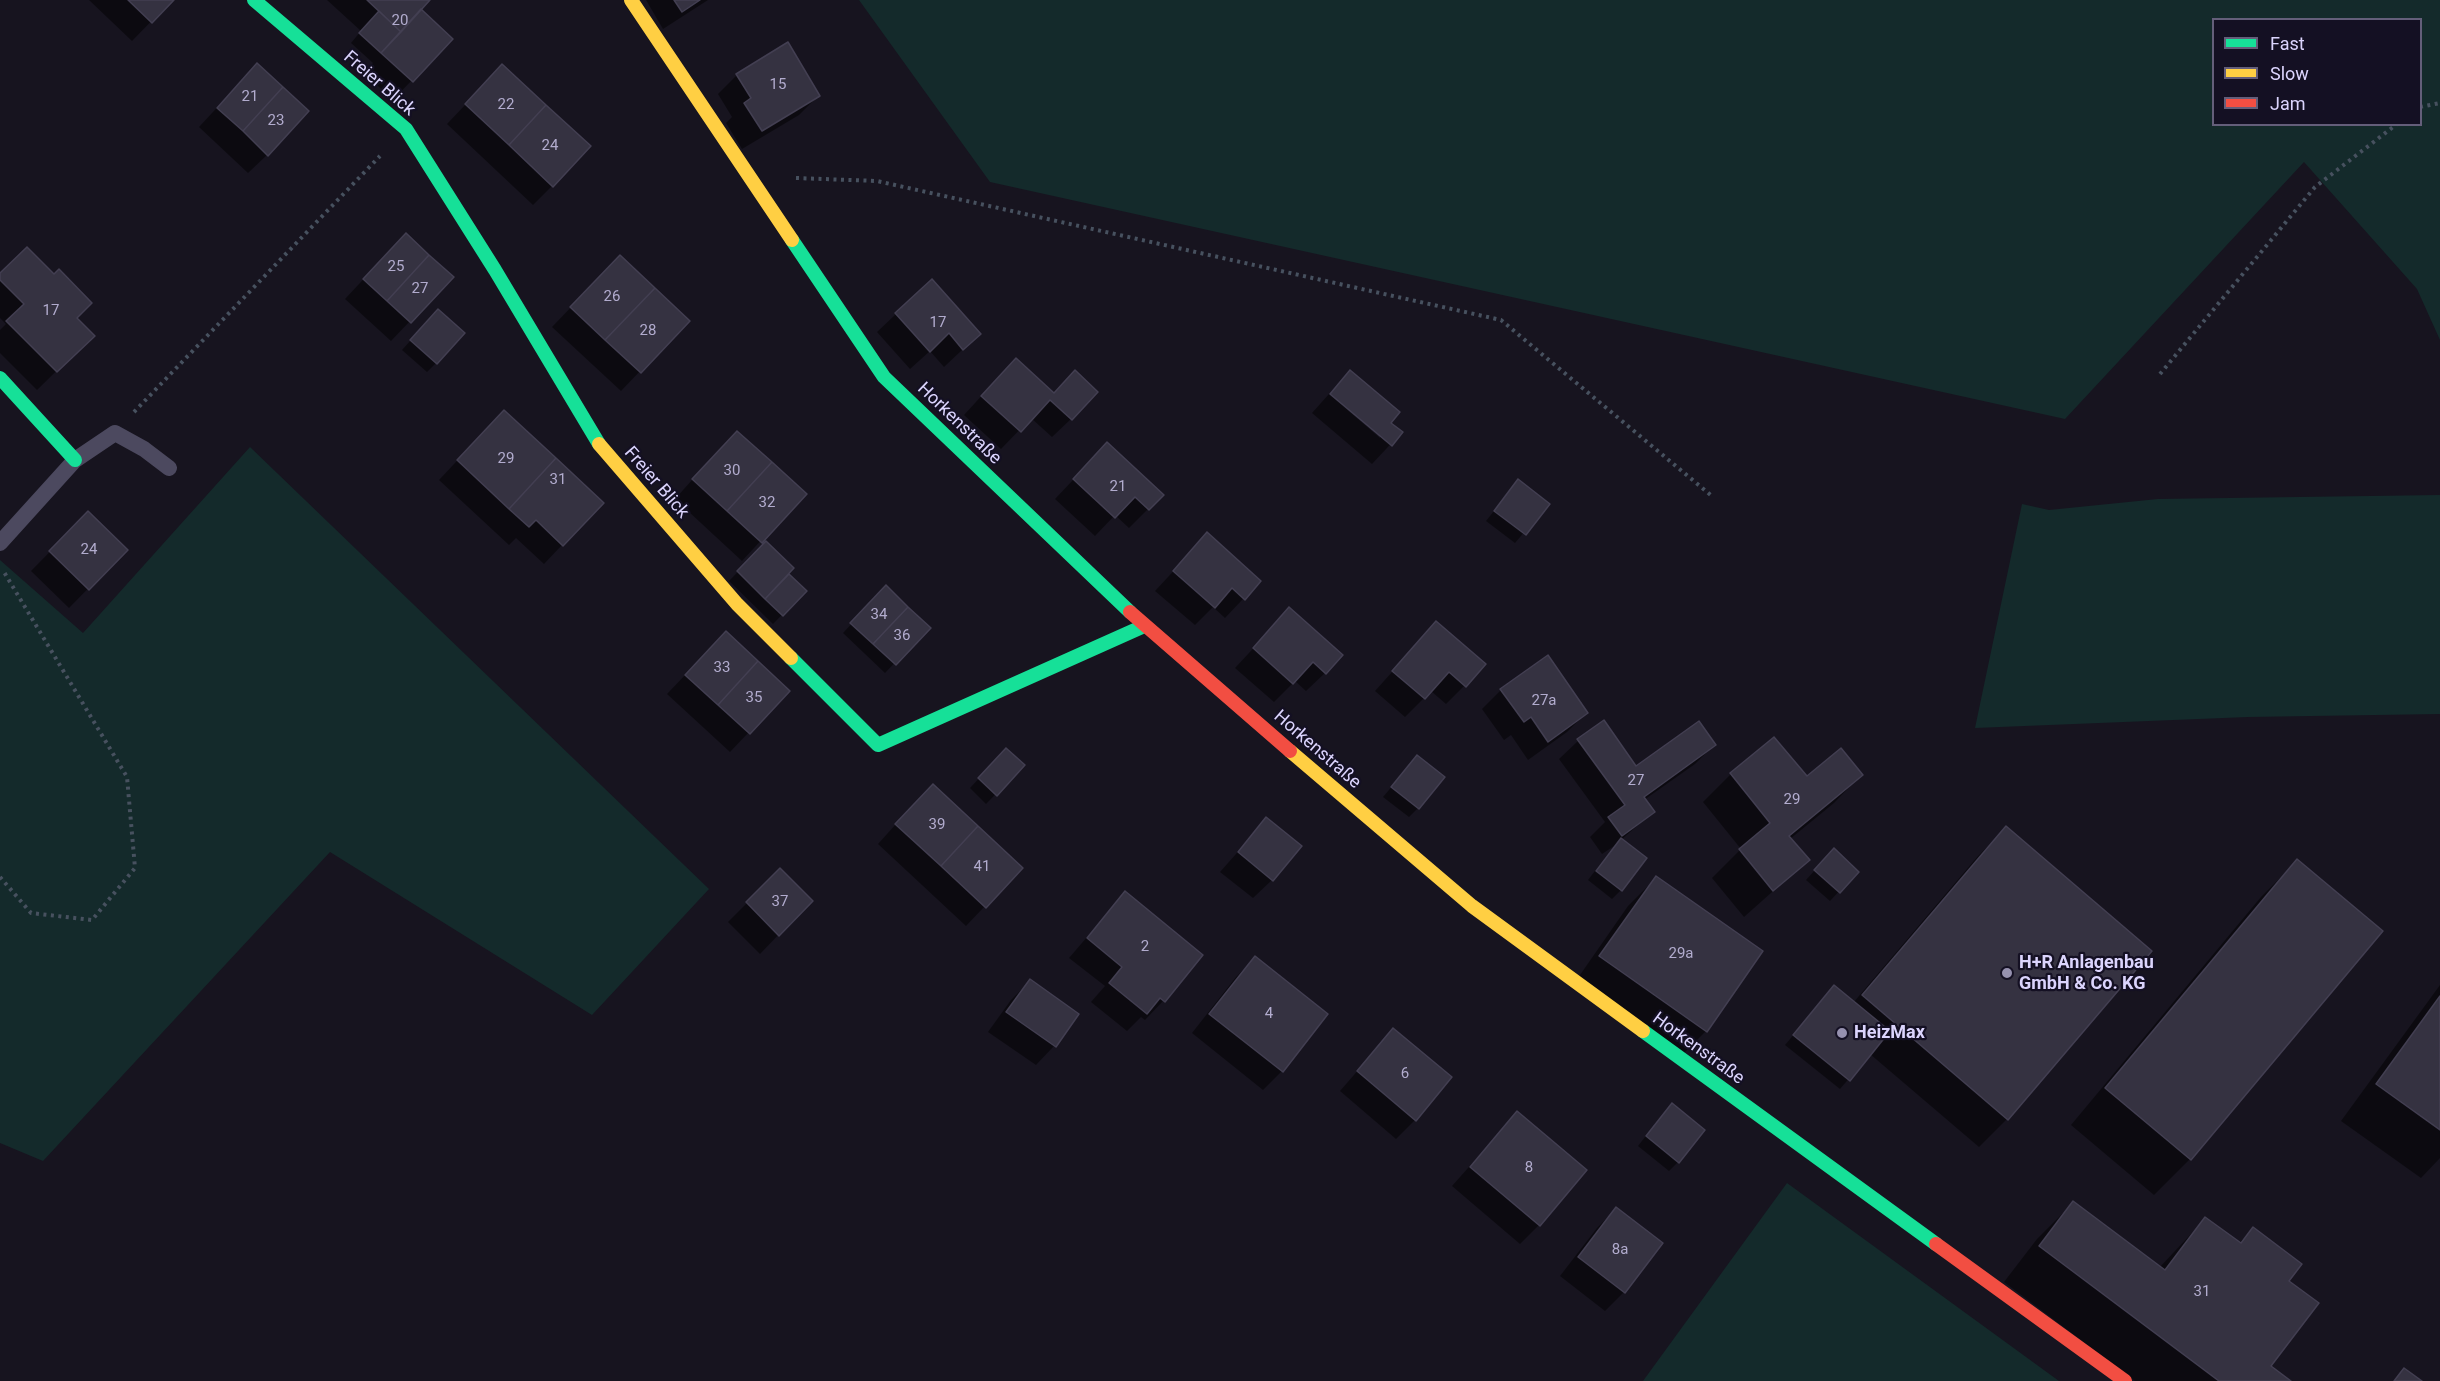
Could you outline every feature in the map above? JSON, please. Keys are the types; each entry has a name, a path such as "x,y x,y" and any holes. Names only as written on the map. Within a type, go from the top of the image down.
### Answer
{"street":[{"name":"Freier Blick","path":"254,0 406,129 495,270 602,449 737,604 878,745 1144,626"},
{"name":"Horkenstraße","path":"631,0 884,377 1144,626 1472,906 2125,1381"},
{"path":"0,378 75,460"}],"lane":[{"path":"0,543 75,460 115,433 144,449 169,468"}],"path":[{"path":"2422,107 2440,103"},
{"path":"2160,374 2314,187 2394,126"},
{"path":"115,433 406,129"},
{"path":"747,176 877,181 1501,320 1713,496"},
{"path":"0,566 127,777 135,868 92,920 31,913 0,877"}],"green space":[{"path":"859,0 2440,0 2440,340 2417,289 2304,162 2065,419 990,182"},
{"path":"250,447 709,889 592,1015 330,852 43,1161 0,1143 0,560 83,633"},
{"path":"2440,495 2440,714 2248,717 1975,728 2022,504 2049,510 2158,499"},
{"path":"1787,1183 2059,1381 1643,1381"}],"building":[{"path":"128,0 174,0 152,23"},
{"path":"367,0 430,0 401,32"},
{"path":"674,0 700,0 682,12"},
{"path":"421,9 453,39 413,82 381,53"},
{"path":"379,11 401,32 381,53 359,33"},
{"path":"788,42 820,96 762,131 744,103 751,98 736,74"},
{"path":"257,63 283,87 243,131 217,108"},
{"path":"502,64 546,105 509,145 465,104"},
{"path":"283,87 309,111 268,156 243,131"},
{"path":"546,105 591,146 553,187 509,145"},
{"path":"406,233 429,255 387,301 363,279"},
{"path":"27,247 54,274 59,269 92,303 77,318 95,336 57,372 6,321 24,304 0,280 0,273"},
{"path":"429,255 454,277 411,323 387,301"},
{"path":"620,255 655,288 605,340 570,307"},
{"path":"932,279 981,334 963,350 949,333 930,352 895,313"},
{"path":"655,288 690,321 641,373 605,340"},
{"path":"438,309 465,333 437,364 410,340"},
{"path":"1016,358 1054,393 1075,370 1098,392 1072,420 1050,400 1021,432 981,396"},
{"path":"1350,370 1400,412 1391,423 1403,432 1392,446 1330,394"},
{"path":"504,410 556,458 509,509 457,460"},
{"path":"737,431 772,462 727,511 692,479"},
{"path":"1107,442 1164,495 1149,510 1135,497 1115,518 1073,479"},
{"path":"556,458 604,503 563,546 536,520 529,527 509,509"},
{"path":"772,462 807,494 762,543 727,511"},
{"path":"1518,479 1550,504 1526,535 1494,511"},
{"path":"88,511 128,550 89,590 49,551"},
{"path":"1207,532 1261,581 1245,600 1232,588 1215,608 1173,571"},
{"path":"766,541 794,568 765,599 737,571"},
{"path":"789,574 807,591 783,616 765,599"},
{"path":"886,585 908,607 873,644 850,623"},
{"path":"908,607 931,628 896,665 873,644"},
{"path":"1289,607 1343,655 1326,674 1313,662 1293,684 1253,648"},
{"path":"1436,621 1486,664 1466,687 1449,672 1425,699 1392,671"},
{"path":"726,631 758,661 718,705 685,675"},
{"path":"1548,655 1588,713 1548,742 1531,717 1524,722 1500,689"},
{"path":"758,661 790,691 750,734 718,705"},
{"path":"1604,720 1636,766 1699,721 1716,745 1644,797 1655,812 1622,836 1608,817 1625,805 1577,739"},
{"path":"1774,737 1807,776 1841,748 1863,775 1789,836 1810,860 1773,891 1739,849 1770,823 1730,773"},
{"path":"1006,748 1025,765 997,796 978,778"},
{"path":"1417,755 1445,777 1419,809 1391,787"},
{"path":"933,784 978,826 941,866 895,824"},
{"path":"1266,817 1302,846 1273,881 1238,852"},
{"path":"978,826 1023,868 986,908 941,866"},
{"name":"H+R Anlagenbau GmbH & Co. KG","path":"2006,826 2152,951 2008,1120 1862,995"},
{"path":"1621,838 1647,858 1622,891 1596,871"},
{"path":"1834,848 1859,872 1840,893 1814,870"},
{"path":"2297,859 2383,931 2191,1160 2105,1088"},
{"path":"780,868 813,901 779,936 746,902"},
{"path":"1656,876 1763,951 1707,1032 1599,956"},
{"path":"1125,891 1203,955 1165,1002 1160,998 1147,1014 1109,983 1122,967 1087,938"},
{"path":"1255,956 1328,1014 1283,1072 1209,1014"},
{"path":"1030,979 1079,1014 1056,1047 1006,1012"},
{"name":"HeizMax","path":"1834,985 1890,1031 1850,1081 1793,1035"},
{"path":"2440,996 2440,1130 2376,1084"},
{"path":"1393,1028 1452,1077 1416,1121 1357,1071"},
{"path":"1672,1103 1705,1130 1679,1163 1646,1136"},
{"path":"1517,1111 1587,1170 1540,1226 1470,1167"},
{"path":"2073,1201 2165,1270 2205,1217 2241,1243 2253,1227 2302,1264 2289,1281 2319,1303 2271,1366 2291,1381 2219,1381 2039,1246"},
{"path":"1616,1207 1663,1243 1625,1293 1578,1257"},
{"path":"2404,1368 2422,1381 2394,1381"}],"traffic: fast":[{"path":"254,0 406,129 495,270 599,444"},
{"path":"792,240 884,377 1130,612"},
{"path":"0,378 75,460"},
{"path":"791,658 878,745 1144,626"},
{"path":"1643,1031 1936,1244"}],"traffic: slow":[{"path":"631,0 792,240"},
{"path":"599,444 737,604 791,658"},
{"path":"1290,751 1472,906 1643,1031"}],"traffic: jam":[{"path":"1130,612 1290,751"},
{"path":"1936,1244 2125,1381"}],"place":[{"name":"H+R Anlagenbau GmbH & Co. KG","path":"2007,973"},
{"name":"HeizMax","path":"1842,1033"}]}
